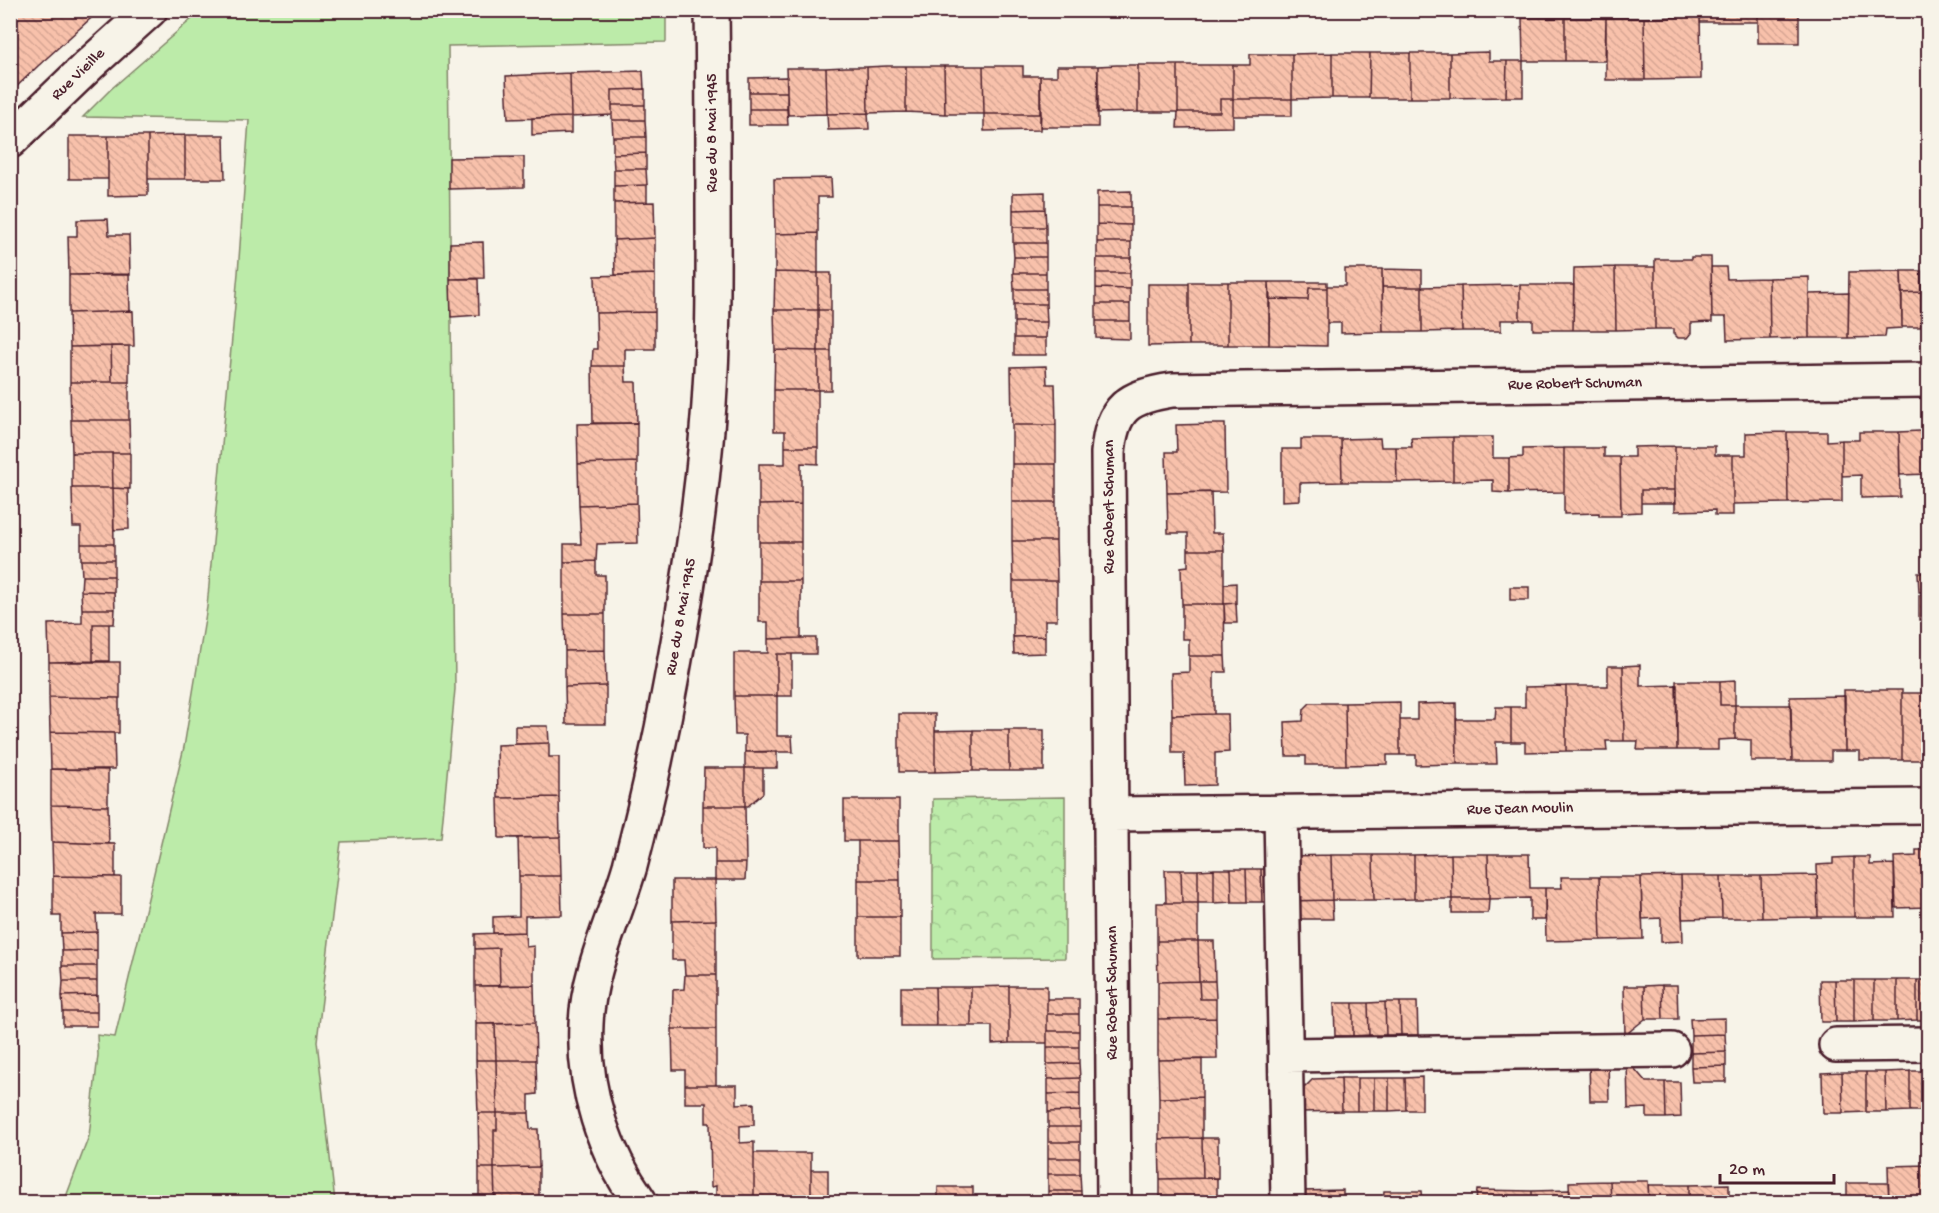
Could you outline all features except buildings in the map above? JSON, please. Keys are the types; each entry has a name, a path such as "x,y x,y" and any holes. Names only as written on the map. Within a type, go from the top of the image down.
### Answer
{"street":[{"name":"Rue Vieille","path":"10,141 88,65 150,10"},
{"name":"Rue du 8 Mai 1945","path":"640,1203 615,1160 596,1111 588,1071 586,1019 596,971 629,868 650,784 671,682 699,515 711,372 712,10"},
{"name":"Rue Robert Schuman","path":"1114,1203 1108,453 1114,420 1124,407 1153,393 1172,390 1929,380"},
{"name":"Rue Jean Moulin","path":"1112,814 1929,806"},
{"path":"1281,812 1288,1203"},
{"path":"1836,1046 1929,1044"},
{"path":"1286,1055 1672,1050"}],"green space":[{"path":"201,11 666,11 666,42 448,46 455,689 441,838 341,842 317,1041 335,1202 64,1202 89,1136 98,1055 97,1035 115,1037 184,747 207,607 238,273 249,120 83,117 111,89"},
{"path":"1065,797 1065,958 933,959 933,799"}]}
